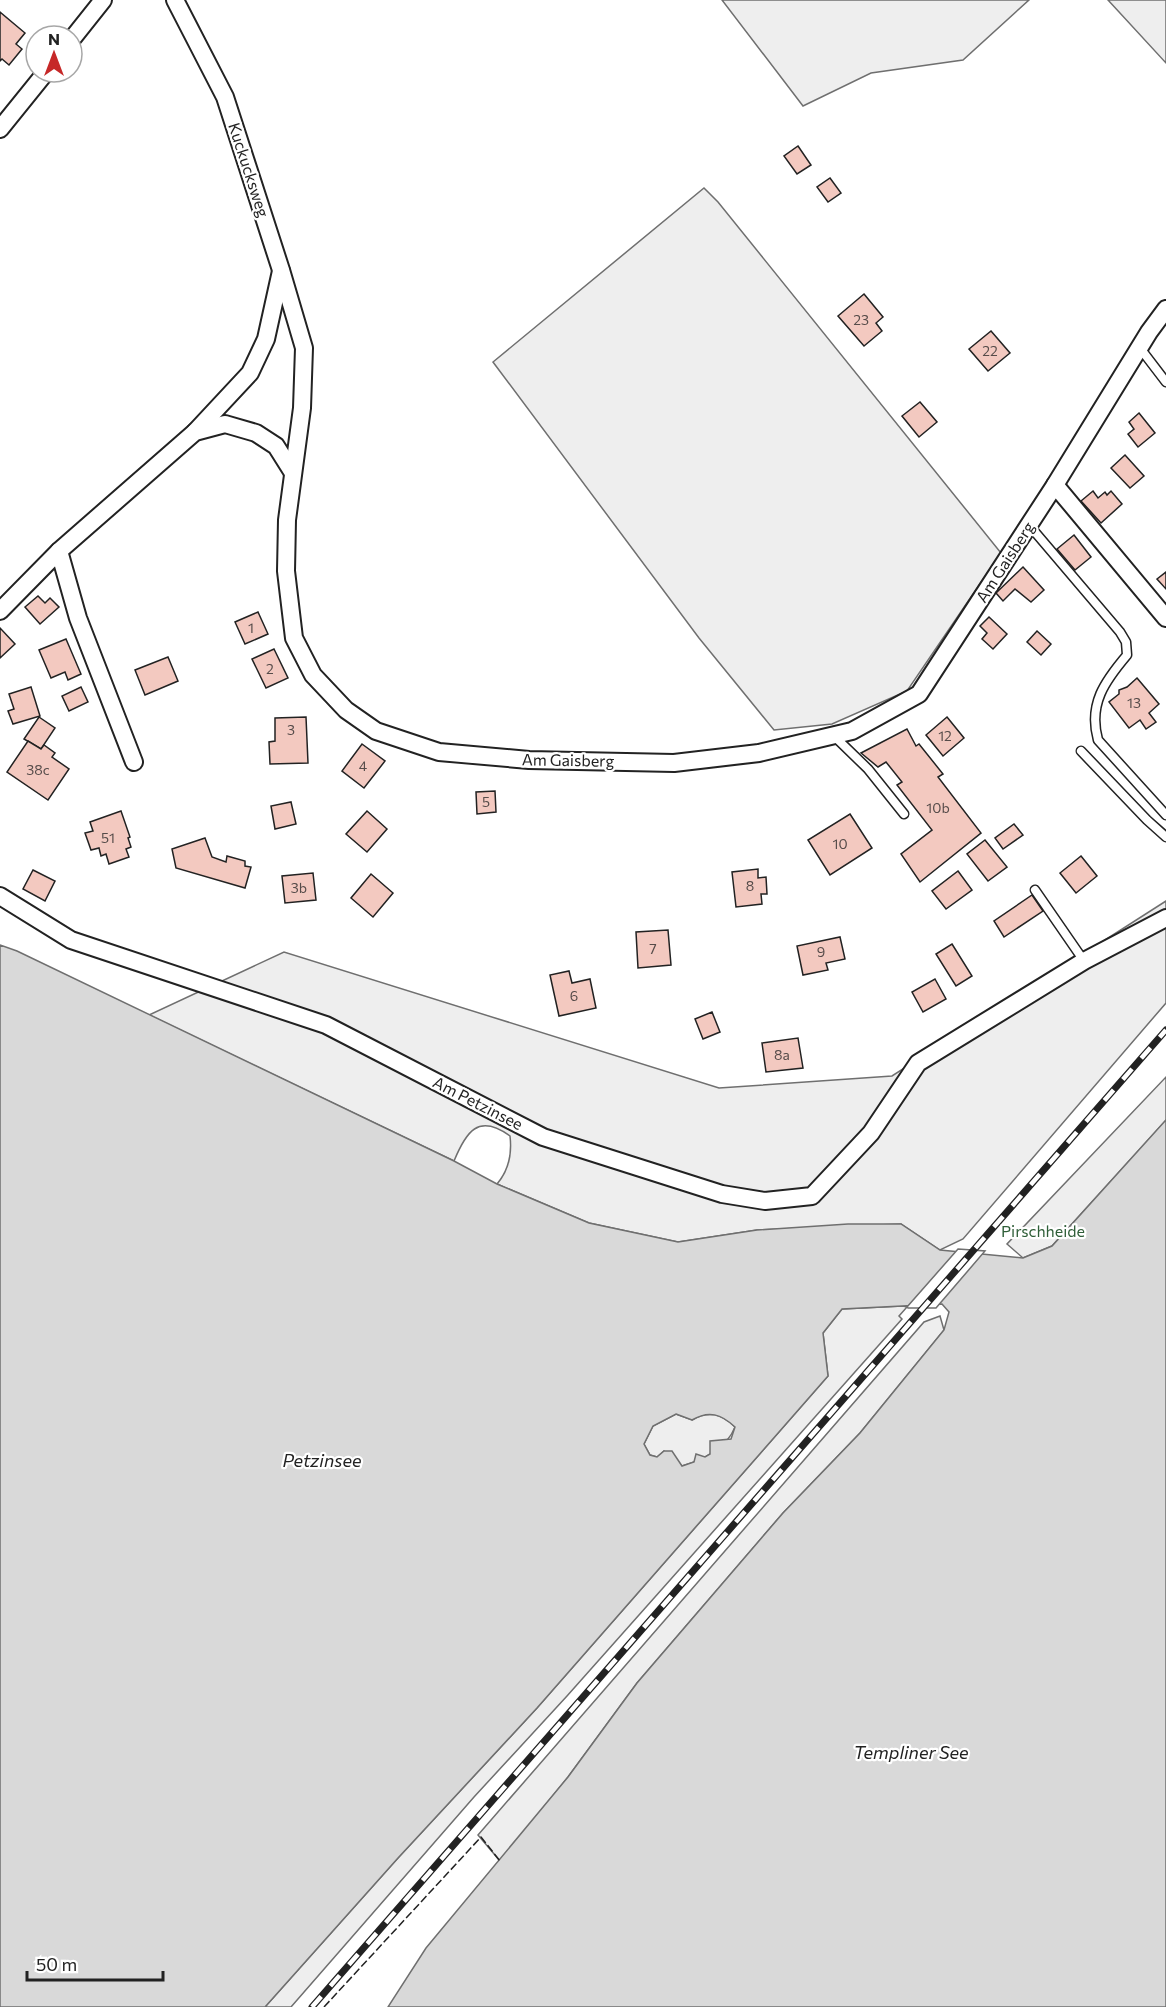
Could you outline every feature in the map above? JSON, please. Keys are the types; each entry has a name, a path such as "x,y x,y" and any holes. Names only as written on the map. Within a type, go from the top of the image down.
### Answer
{"street":[{"path":"84,24 103,0"},
{"name":"Kuckucksweg","path":"175,0 225,97 304,348"},
{"path":"0,129 36,84"},
{"path":"0,611 59,551 195,432 250,373 266,339 281,270"},
{"name":"Am Gaisberg","path":"304,348 303,408 287,520 286,571 294,638 313,675 346,710 376,731 439,752 529,760 674,763 759,753 852,730 919,694 1055,485 1140,348 1164,317"},
{"path":"195,432 225,424 256,434 276,446 293,473"},
{"path":"1055,485 1166,618"},
{"path":"59,551 78,618 134,762"},
{"name":"Am Petzinsee","path":"0,896 71,940 326,1025 543,1137 722,1194 765,1201 812,1196 871,1133 918,1063 1084,961"},
{"path":"1084,961 1166,918"}],"lane":[{"path":"1140,348 1166,382"},
{"path":"1029,525 1126,642 1127,654 1103,686 1095,711 1095,728 1098,740 1166,815"},
{"path":"833,735 868,769 904,814"},
{"path":"1081,751 1166,837"},
{"path":"1035,890 1084,961"}],"green space":[{"path":"722,0 1029,0 963,60 871,73 803,106"},
{"path":"1108,0 1166,0 1166,63"},
{"path":"704,188 718,202 1001,553 907,691 832,724 774,730 699,638 493,362"},
{"path":"1166,901 1166,1003 963,1239 940,1250 901,1224 757,1230 678,1242 589,1223 497,1184 507,1167 511,1149 510,1136 499,1129 481,1126 474,1129 463,1142 454,1161 149,1015 284,952 719,1088 892,1076"},
{"name":"Pirschheide","path":"1166,1077 1166,1120 1052,1246 1023,1258 1007,1244"},
{"path":"907,1307 899,1316 902,1319 567,1696 474,1797 291,2007 265,2007 398,1858 537,1708 828,1376 823,1333 842,1309"},
{"path":"940,1316 944,1330 860,1433 783,1513 637,1683 568,1777 500,1861 478,1835 924,1322"},
{"path":"676,1414 692,1420 710,1414 720,1416 735,1427 720,1447 682,1466 664,1451 657,1457 650,1455 644,1444 653,1426"}],"water":[{"name":"Petzinsee","path":"0,945 17,951 454,1161 497,1184 589,1223 678,1242 757,1230 848,1224 901,1224 940,1250 1023,1258 1052,1246 1166,1120 1166,2007 388,2007 426,1948 568,1777 637,1683 783,1513 860,1433 944,1330 949,1312 942,1304 842,1309 823,1333 828,1376 537,1708 398,1858 265,2007 0,2007","holes":["676,1414 692,1420 709,1414 720,1416 735,1427 731,1439 710,1441 710,1454 705,1457 696,1454 694,1462 682,1466 672,1451 664,1451 657,1457 650,1455 644,1444 653,1426"]}],"pier":[{"path":"958,1249 985,1251 936,1308 908,1308 907,1307"}],"building":[{"path":"0,12 24,34 16,44 22,49 9,65 2,59 0,61"},
{"path":"798,146 811,165 797,174 784,156"},
{"path":"830,178 841,193 828,202 817,187"},
{"path":"864,294 883,317 876,323 882,331 864,346 838,316"},
{"path":"991,331 1010,353 988,371 969,349"},
{"path":"920,402 937,422 919,437 902,416"},
{"path":"1139,413 1155,433 1138,447 1128,434 1134,429 1129,422"},
{"path":"1125,455 1144,476 1130,488 1111,468"},
{"path":"1093,491 1098,498 1105,492 1107,495 1111,491 1122,504 1101,523 1081,501"},
{"path":"1074,535 1091,557 1075,570 1057,549"},
{"path":"1023,567 1044,590 1031,602 1015,589 1003,601 996,593"},
{"path":"1166,572 1166,589 1157,579"},
{"path":"38,596 45,603 50,598 59,607 40,624 25,607"},
{"path":"258,612 268,634 245,644 235,622"},
{"path":"989,617 1007,634 993,649 982,639 987,633 980,626"},
{"path":"0,628 15,644 0,658"},
{"path":"1037,631 1051,644 1041,655 1027,642"},
{"path":"66,639 81,674 68,680 65,672 51,678 39,650"},
{"path":"274,649 288,678 266,688 252,659"},
{"path":"168,657 178,681 145,695 135,670"},
{"path":"1137,678 1159,704 1149,713 1156,722 1146,729 1140,720 1129,728 1109,702 1119,694 1119,690 1127,687"},
{"path":"31,687 40,716 13,724 8,711 14,709 9,694"},
{"path":"81,687 88,702 69,711 62,696"},
{"path":"39,717 55,728 41,749 24,739"},
{"path":"306,717 308,763 270,764 269,742 275,741 275,718"},
{"path":"947,717 964,738 943,756 926,735"},
{"path":"907,729 916,746 919,744 943,774 938,777 981,833 920,882 901,854 932,830 897,785 902,782 886,762 878,767 861,753"},
{"path":"28,741 41,749 44,745 55,753 52,757 69,769 48,800 7,772"},
{"path":"362,744 385,761 364,788 342,771"},
{"path":"495,791 496,812 477,814 476,792"},
{"path":"291,802 296,824 275,829 271,806"},
{"path":"121,811 130,837 128,838 131,847 126,849 129,857 109,864 106,854 101,856 99,848 91,850 85,833 93,831 90,822"},
{"path":"367,811 387,829 367,852 346,834"},
{"path":"850,814 872,848 830,875 808,840"},
{"path":"1014,824 1023,835 1003,849 995,838"},
{"path":"205,838 212,857 226,862 227,856 245,861 245,866 251,867 245,888 176,868 172,849"},
{"path":"985,840 1007,867 988,881 967,854"},
{"path":"1081,856 1097,876 1076,893 1060,873"},
{"path":"758,869 758,878 766,877 767,894 761,894 762,904 736,907 732,872"},
{"path":"33,870 55,881 45,901 23,889"},
{"path":"958,871 972,890 946,909 932,891"},
{"path":"313,873 316,900 285,903 282,876"},
{"path":"371,874 393,893 373,917 351,898"},
{"path":"1032,895 1043,911 1004,937 994,921"},
{"path":"668,930 671,965 638,968 636,932"},
{"path":"840,937 845,959 826,963 828,970 803,975 797,946"},
{"path":"952,944 972,976 956,986 936,954"},
{"path":"569,971 572,983 590,979 596,1008 559,1016 550,975"},
{"path":"935,979 946,999 923,1012 912,992"},
{"path":"712,1012 720,1032 703,1039 695,1019"},
{"path":"798,1038 803,1068 766,1072 762,1043"}],"railway":[{"path":"312,2007 1166,1030"}],"fence":[{"path":"324,2007 481,1837 500,1861"}],"water label":[{"name":"Templiner See","path":"911,1753"}]}
